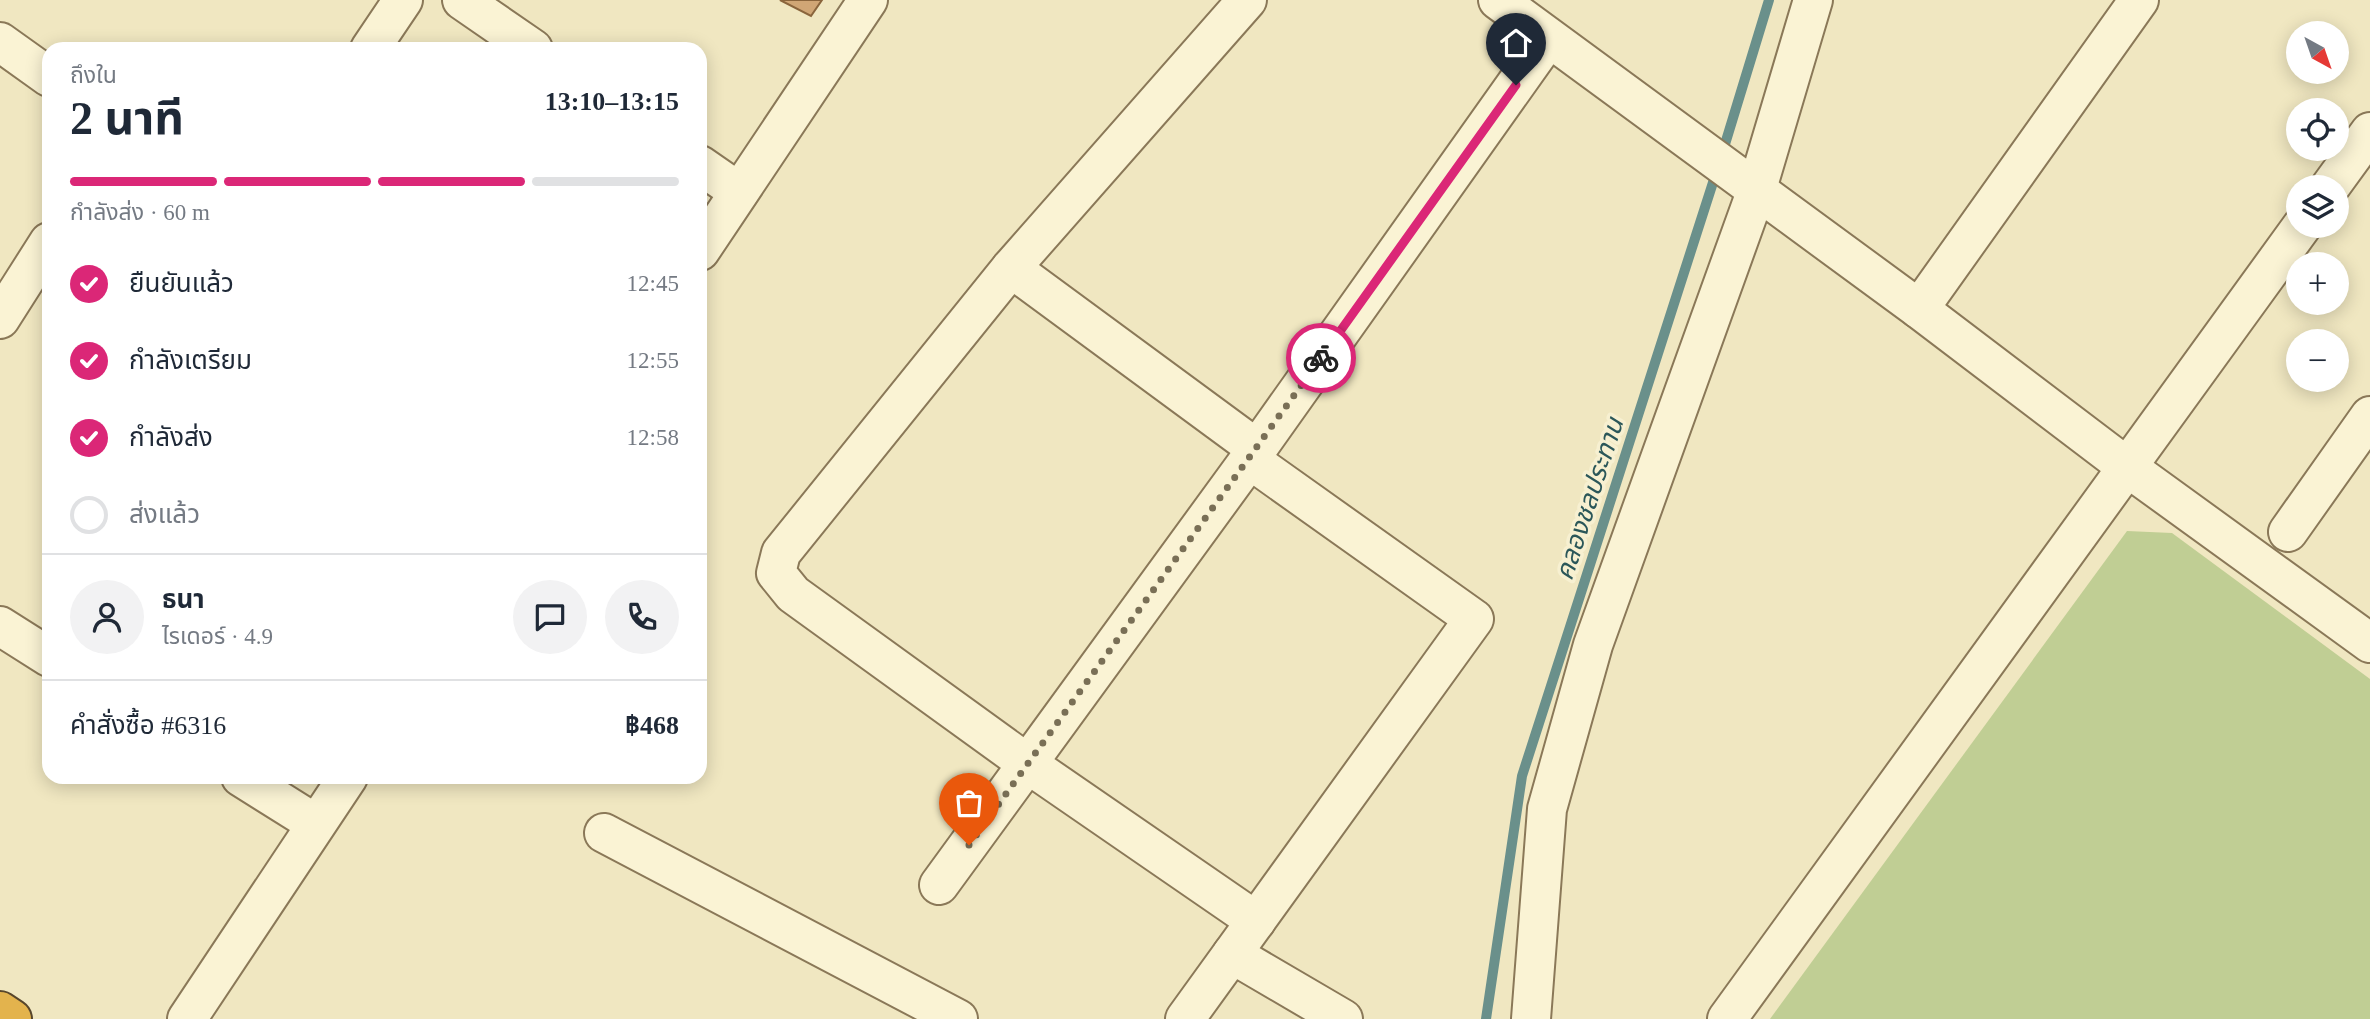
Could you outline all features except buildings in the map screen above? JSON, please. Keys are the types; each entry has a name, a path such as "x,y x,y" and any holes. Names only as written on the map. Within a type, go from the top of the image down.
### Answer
{"highway":[{"path":"0,1011 12,1019"}],"street":[{"path":"375,42 403,0"},
{"path":"462,0 523,42"},
{"path":"707,240 868,0"},
{"path":"1247,0 1011,268 781,553 776,573 793,594 1028,764 1256,921"},
{"path":"1498,0 1731,174 1919,309 2127,467 2370,643"},
{"path":"1531,1019 1547,809 1731,174 1813,0"},
{"path":"1919,309 2140,0"},
{"path":"939,886 1253,454 1548,39"},
{"path":"0,42 42,72"},
{"path":"2339,175 2370,132"},
{"path":"707,170 739,192"},
{"path":"1727,1019 2293,238"},
{"path":"0,319 42,253"},
{"path":"1011,268 1474,619 1185,1019"},
{"path":"2288,532 2370,416"},
{"path":"0,626 42,653"},
{"path":"252,784 316,824"},
{"path":"187,1019 343,784"},
{"path":"604,834 958,1019"},
{"path":"1232,954 1343,1019"}],"green space":[{"path":"2127,531 2172,533 2370,679 2370,1019 1770,1019"}],"waterway":[{"name":"คลองชลประทาน","path":"1722,154 1769,0"},
{"name":"คลองชลประทาน","path":"1486,1019 1522,776 1717,170"}],"way so far":[{"path":"969,845 1321,358"}],"route":[{"path":"1321,358 1516,85"}]}
